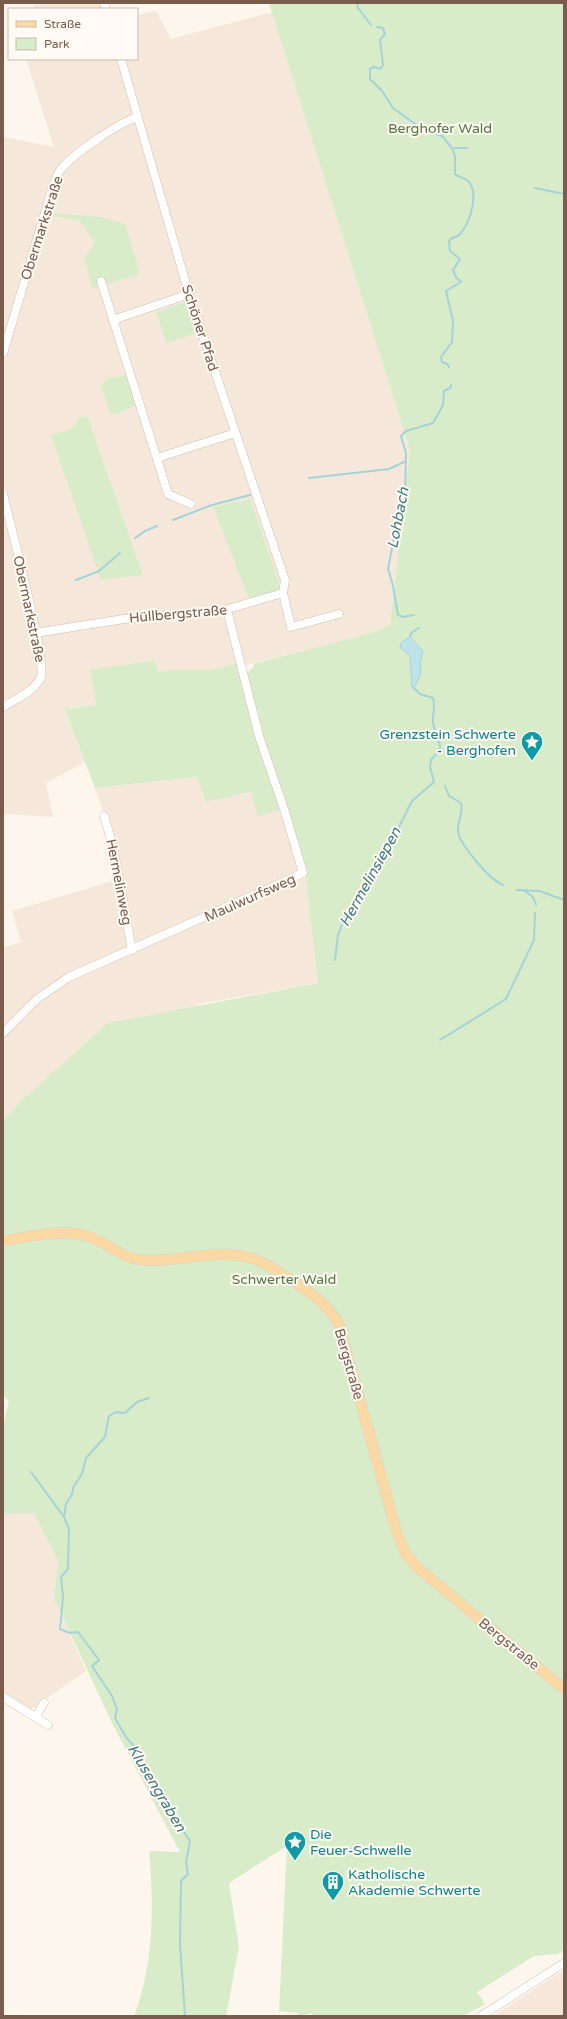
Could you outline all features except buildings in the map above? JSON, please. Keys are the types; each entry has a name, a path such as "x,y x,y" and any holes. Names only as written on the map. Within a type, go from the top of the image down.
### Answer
{"main road":[{"name":"Bergstraße","path":"3,1241 69,1234 87,1236 124,1255 143,1260 217,1256 247,1257 262,1262 282,1274 323,1304 333,1313 339,1325 397,1533 406,1554 418,1568 564,1689"}],"street":[{"name":"Schöner Pfad","path":"121,60 189,294 285,580 283,593"},
{"name":"Obermarkstraße","path":"3,353 51,193 59,172 99,139 130,120 138,117"},
{"path":"101,280 168,494 191,504"},
{"path":"113,320 189,294"},
{"path":"157,458 235,433"},
{"name":"Obermarkstraße","path":"3,494 35,633 41,666 40,678 29,691 3,707"},
{"path":"283,593 291,627 339,614"},
{"name":"Hüllbergstraße","path":"35,633 124,619 227,610 283,593"},
{"name":"Maulwurfsweg","path":"3,1033 37,999 52,988 80,972 303,873 287,816 259,736 227,610"},
{"name":"Hermelinweg","path":"104,816 112,838 132,950"},
{"path":"3,1697 36,1716 48,1725"},
{"path":"36,1716 44,1703"},
{"path":"481,2016 564,1963"}],"shaded area":[{"path":"33,3 101,3 103,8 35,8"},
{"path":"156,11 171,39 272,12 410,450 390,625 374,632 247,665 242,663 210,670 169,670 158,672 155,660 96,705 64,709 85,762 46,783 53,817 3,814 3,137 54,147 26,60 138,60 138,15"},
{"path":"198,777 206,802 251,792 286,808 305,874 318,983 199,1004 20,1102 3,1121 3,948 21,942 12,911 119,879 110,831 95,788"},
{"path":"34,1512 58,1561 54,1599 86,1671 30,1710 3,1694 3,1514"},
{"path":"564,1970 564,2016 492,2016 496,2014"}],"green space":[{"name":"Schwerter Wald","path":"269,3 564,3 564,1950 558,1954 534,1956 477,1992 485,2004 463,2016 312,2016 312,2013 300,2016 297,2013 279,2011 287,1846 229,1883 239,1947 226,2016 134,2016 141,1996 149,1955 151,1935 152,1893 149,1851 180,1852 113,1725 54,1599 58,1561 34,1513 3,1514 3,1425 9,1401 3,1396 3,1121 20,1102 108,1023 318,983 305,874 262,735 247,676 249,671 254,667 253,664 374,632 390,625 410,450"},
{"path":"48,213 102,217 125,224 140,274 93,289 84,259 95,242 80,221 48,215"},
{"path":"185,302 188,304 197,333 166,343 156,312"},
{"path":"127,374 138,404 119,413 111,414 101,386 108,378 122,376"},
{"path":"87,416 143,575 101,580 51,435 70,430 77,423 77,419"},
{"path":"250,499 280,586 276,592 250,601 213,507"},
{"path":"155,660 158,672 169,670 210,670 238,663 282,809 258,816 251,792 206,802 197,777 95,788 64,708 69,709 96,705 90,670"}],"water":[{"path":"410,637 423,651 420,663 421,673 414,688 412,687 410,656 400,647 401,643"}],"waterway":[{"name":"Lohbach","path":"357,3 358,8 371,25"},
{"name":"Lohbach","path":"377,27 383,28 385,34 380,40 383,65 380,69 374,67 370,69 370,79 382,91 393,108 422,129 442,136 452,148 455,156 455,174 469,182 472,187 473,201 470,215 460,235 449,241 450,251 460,259 453,270 456,277 461,282 446,291 453,321 452,342 441,357 442,362 447,364 449,367"},
{"path":"453,148 467,148"},
{"path":"535,188 564,194"},
{"name":"Lohbach","path":"414,615 403,617 398,615 393,586 388,569 399,511 405,496 406,453 401,436 406,431 433,423 443,405 444,391 450,388 451,385"},
{"path":"309,478 389,469 406,461"},
{"path":"173,520 212,505 250,495"},
{"path":"135,538 145,531 157,526"},
{"path":"76,580 99,571 120,553"},
{"name":"Lohbach","path":"410,637 411,633 419,628"},
{"name":"Hermelinsiepen","path":"335,960 338,935 348,910 360,893 371,883 384,853 385,845 397,831 412,801 434,782 430,767 431,760 440,750 433,723 434,701 433,698 420,694 414,688"},
{"name":"Lohbach","path":"445,786 449,796 461,803 462,806 458,831 464,844 483,869 497,882 503,885"},
{"name":"Lohbach","path":"517,890 540,891 564,900"},
{"name":"Hermelinsiepen","path":"525,891 533,897 536,905"},
{"path":"440,1040 506,999 534,940 535,913"},
{"name":"Klusengraben","path":"149,1398 137,1402 125,1413 116,1412 109,1416 105,1437 86,1458 82,1474 74,1486 72,1494 66,1504 64,1517 69,1529 68,1569 61,1577 63,1597 60,1629 70,1633 78,1632 99,1660 92,1666 112,1696 117,1709 115,1718 126,1737 139,1752 146,1775 152,1783 160,1788 164,1801 170,1807 172,1818 178,1823 190,1841 186,1862 188,1874 181,1881 180,1945 185,2016"},
{"path":"31,1472 64,1517"}],"place":[{"name":"Grenzstein Schwerte - Berghofen","path":"532,762"},
{"name":"Die Feuer-Schwelle","path":"295,1862"},
{"name":"Katholische Akademie Schwerte","path":"333,1902"}],"park label":[{"name":"Berghofer Wald","path":"440,128"}]}
